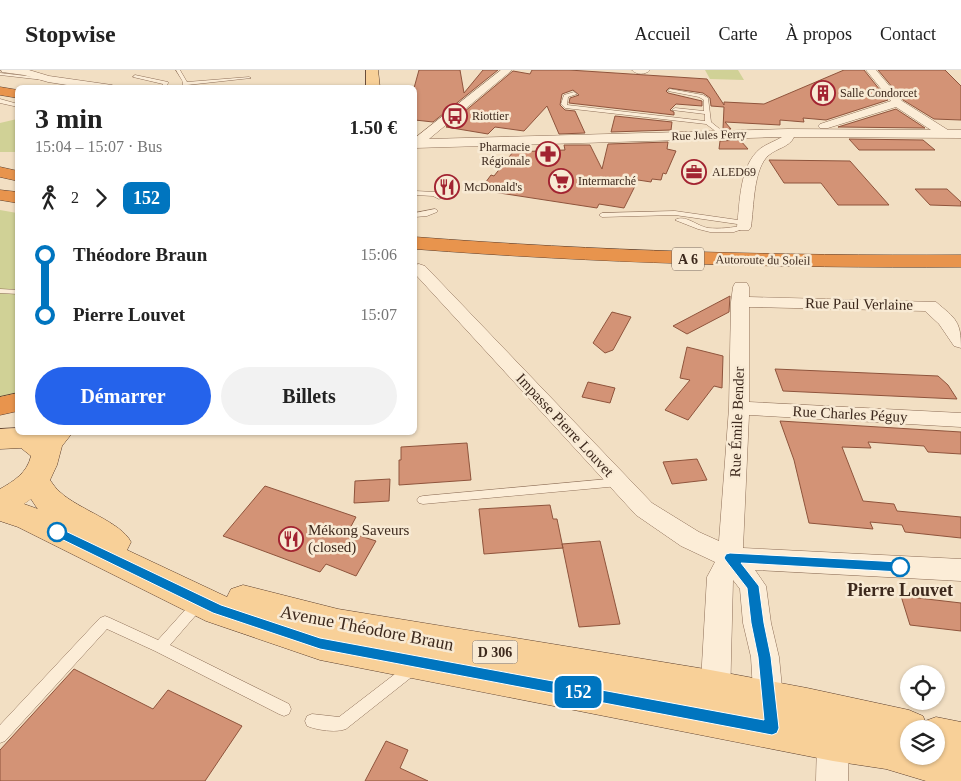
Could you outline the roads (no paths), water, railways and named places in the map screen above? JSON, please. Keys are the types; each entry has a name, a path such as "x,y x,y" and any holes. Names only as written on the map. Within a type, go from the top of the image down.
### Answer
{"highway":[{"path":"0,91 15,95"},
{"path":"0,105 15,106"},
{"path":"0,172 15,175"},
{"name":"Autoroute du Soleil","path":"417,229 654,243 813,247 961,246"},
{"name":"Autoroute du Soleil","path":"417,243 496,250 686,259 816,262 961,261"},
{"path":"0,406 15,403"}],"main road":[{"path":"372,70 372,85"},
{"name":"Avenue Théodore Braun","path":"7,435 35,442 46,455 48,500 77,520 182,576 275,610 714,704 770,714 900,729"},
{"path":"0,503 20,492 46,455"},
{"name":"Avenue Théodore Braun","path":"0,509 29,518 200,601 262,626 320,643 420,662 714,704"},
{"name":"Avenue Théodore Braun","path":"770,714 833,741 886,749 900,753"},
{"path":"945,738 961,742"},
{"name":"Avenue Théodore Braun","path":"943,765 961,770"}],"street":[{"path":"6,70 25,72 48,79 91,85"},
{"path":"419,141 507,70"},
{"path":"637,70 646,70"},
{"path":"871,70 896,99 897,103 961,145"},
{"path":"814,133 812,131 814,128 897,103"},
{"name":"Rue Jules Ferry","path":"419,141 724,135 780,137 814,133 961,134"},
{"path":"744,225 755,164 762,153 780,137"},
{"name":"Impasse Pierre Louvet","path":"419,269 644,509 690,538 730,558"},
{"name":"Rue Paul Verlaine","path":"740,294 930,306 946,320 961,342"},
{"name":"Rue Émile Bender","path":"714,704 720,577 730,558 739,408 740,294"},
{"name":"Rue Charles Péguy","path":"739,408 961,420"},
{"path":"730,558 961,570"},
{"path":"730,558 753,586 757,623 765,657 770,714"},
{"path":"832,781 833,741"}],"lane":[{"path":"178,70 185,85"},
{"path":"0,74 48,79"},
{"path":"135,76 161,80 166,83 165,85"},
{"path":"193,85 249,78"},
{"path":"670,90 706,99 708,122"},
{"path":"574,94 566,96 565,106 708,122 724,135"},
{"path":"0,99 15,96"},
{"path":"0,99 15,105"},
{"path":"675,110 707,113"},
{"path":"417,193 435,194 439,197"},
{"path":"417,215 435,211"},
{"path":"602,215 675,213 744,225"},
{"path":"622,214 644,218 686,220 701,228 726,229 744,225"},
{"path":"0,291 15,292"},
{"path":"423,500 619,482"},
{"path":"160,647 200,601"},
{"path":"0,736 105,622 160,647 284,709"},
{"path":"312,721 342,724 420,662"}],"place":[{"name":"Salle Condorcet","path":"823,93"},
{"name":"Riottier","path":"455,116"},
{"name":"Pharmacie Régionale","path":"548,154"},
{"name":"ALED69","path":"694,172"},
{"name":"Intermarché","path":"561,181"},
{"name":"McDonald's","path":"447,187"},
{"name":"Mékong Saveurs (closed)","path":"291,539"},
{"name":"Pierre Louvet","path":"900,567"}]}
